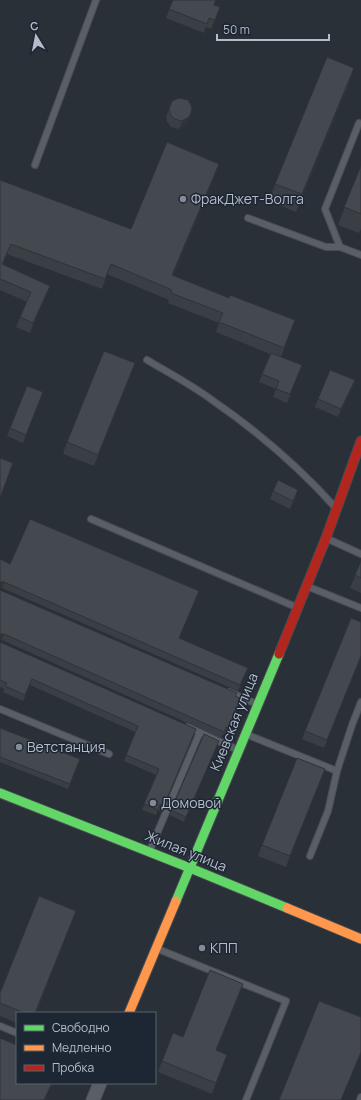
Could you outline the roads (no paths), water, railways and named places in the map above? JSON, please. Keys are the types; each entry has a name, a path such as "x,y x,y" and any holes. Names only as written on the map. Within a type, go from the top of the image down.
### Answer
{"street":[{"name":"Киевская улица","path":"129,1012 240,750 307,586 361,441"},
{"name":"Жилая улица","path":"0,793 190,868 361,939"},
{"path":"92,1100 100,1084"}],"lane":[{"path":"35,165 96,0"},
{"path":"340,247 325,209 359,123"},
{"path":"248,218 326,247 340,247 361,255"},
{"path":"147,360 212,400 276,448 313,483 336,509"},
{"path":"91,519 298,608"},
{"path":"326,538 361,554"},
{"path":"307,586 361,608"},
{"path":"222,689 258,705"},
{"path":"310,856 328,811 337,771 361,702"},
{"path":"0,709 109,754"},
{"path":"178,723 240,750"},
{"path":"150,852 200,732"},
{"path":"246,734 337,771"},
{"path":"156,948 286,1001 246,1100"},
{"path":"0,1026 16,1033"}],"place":[{"name":"ФракДжет-Волга","path":"183,199"},
{"name":"Ветстанция","path":"19,747"},
{"name":"Домовой","path":"153,803"},
{"name":"КПП","path":"202,948"}]}
